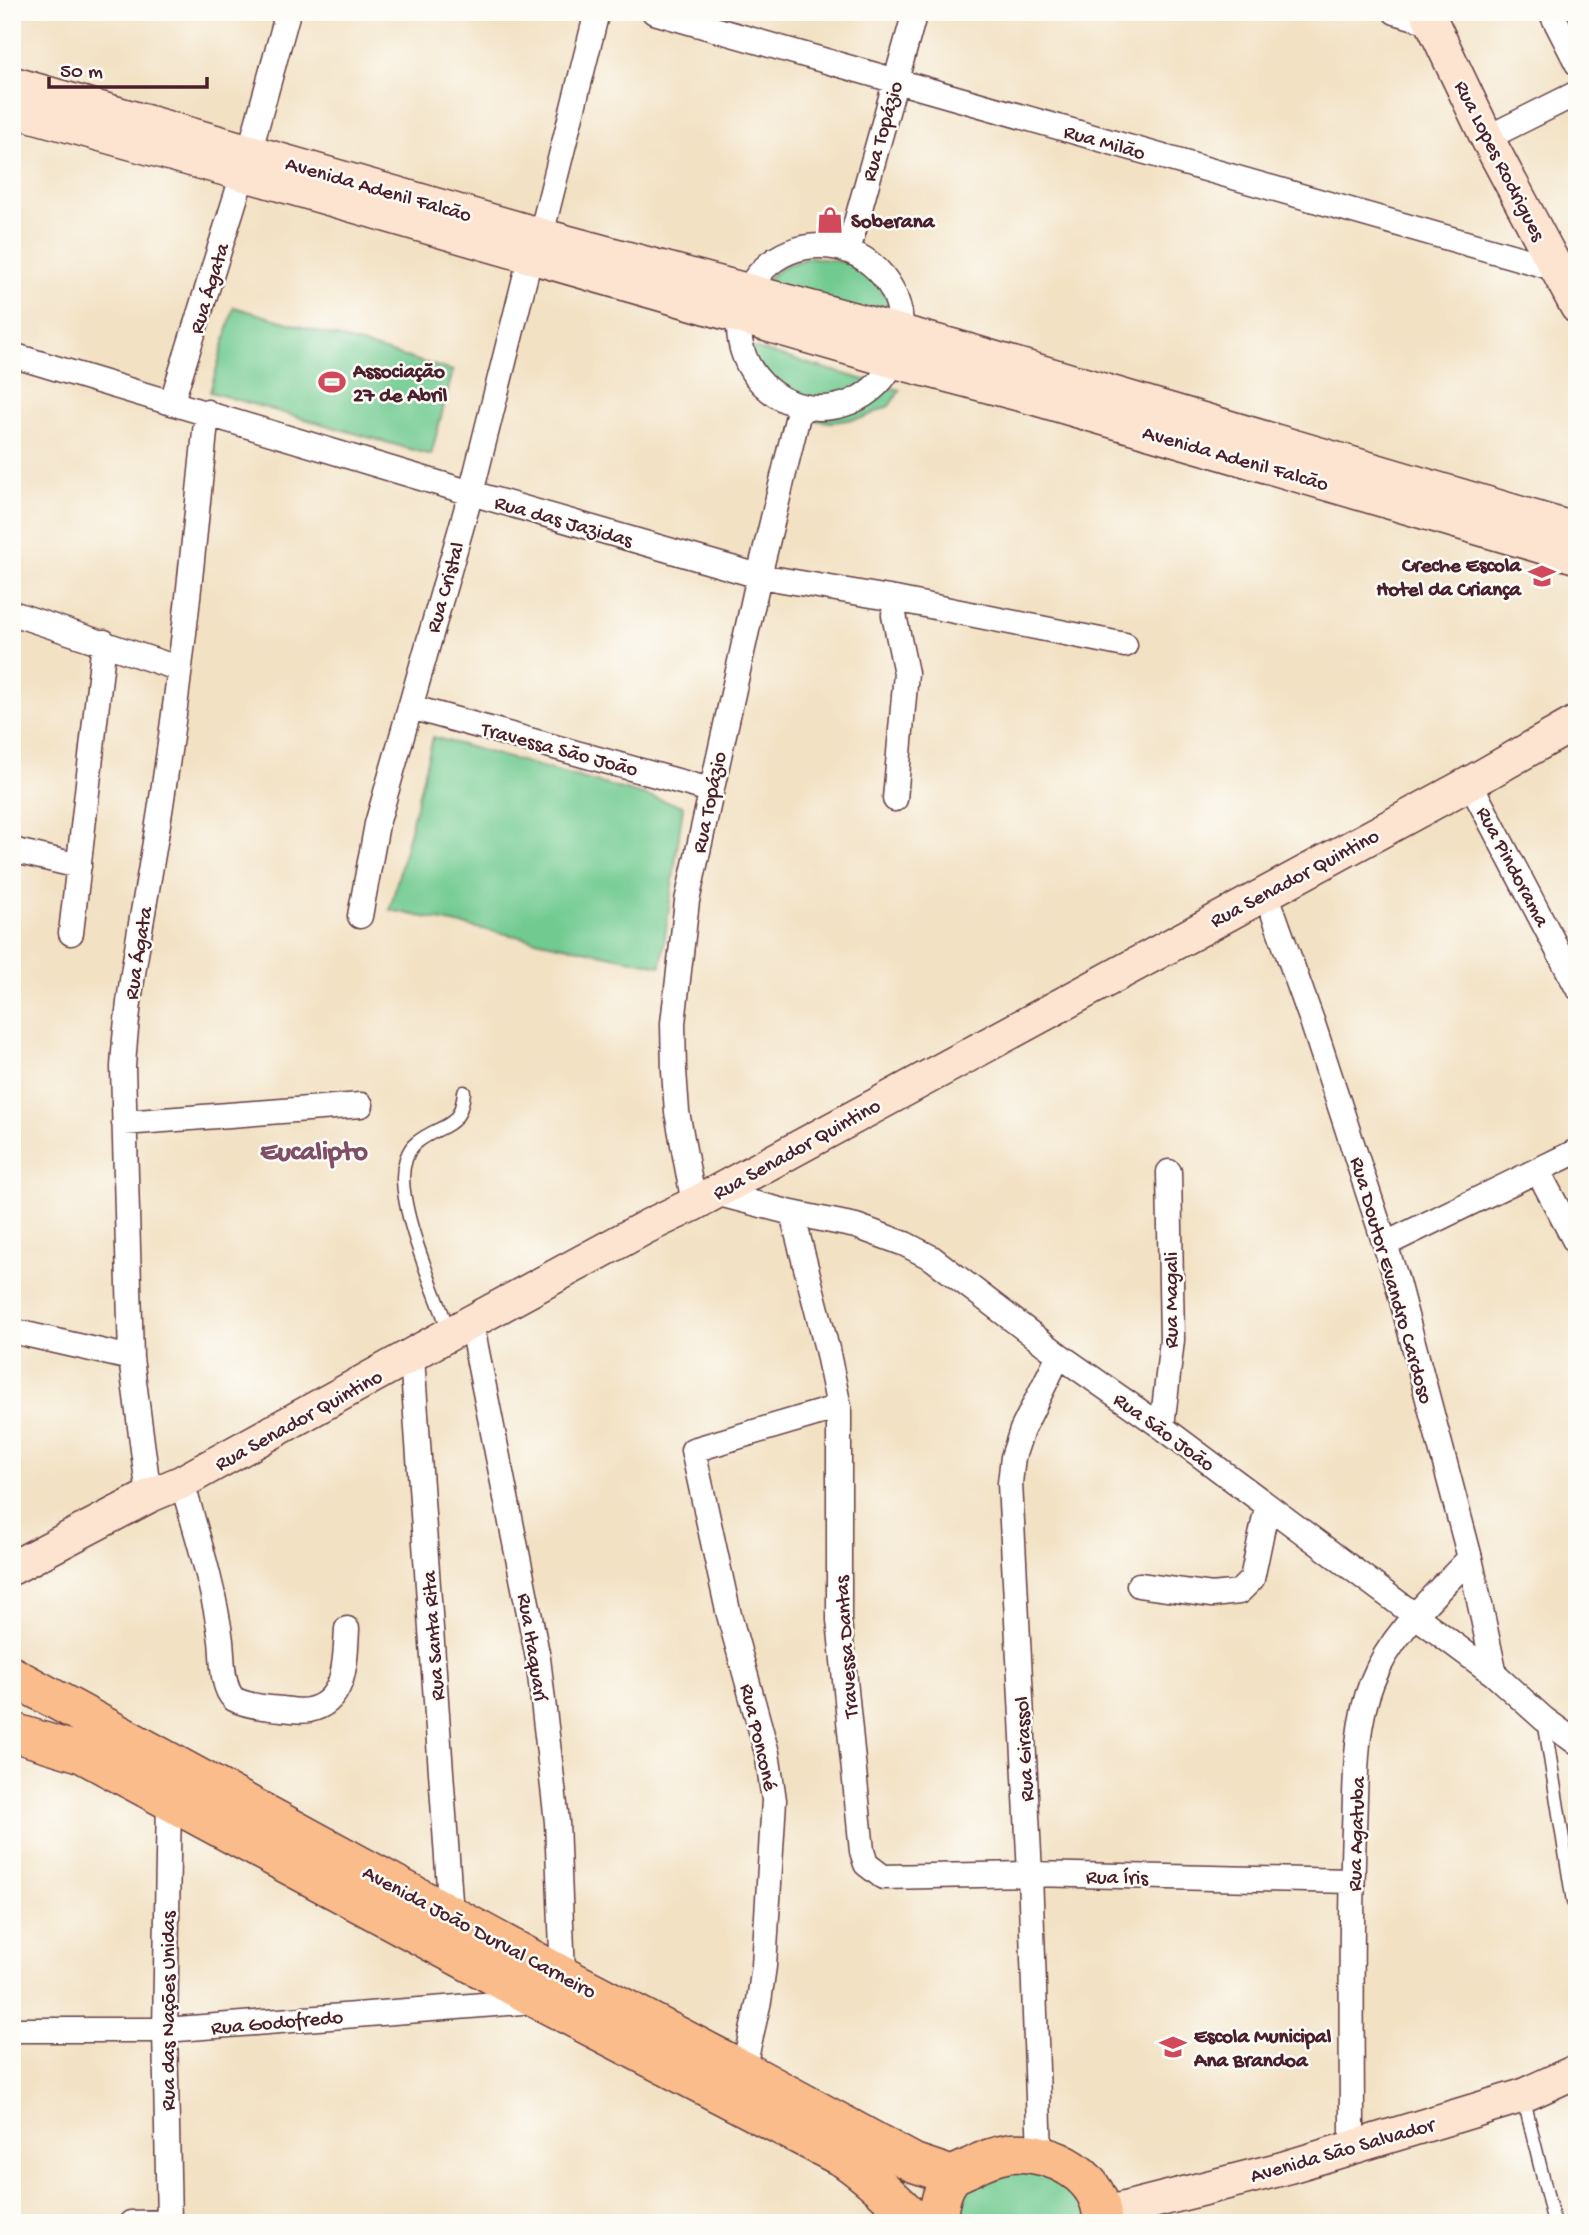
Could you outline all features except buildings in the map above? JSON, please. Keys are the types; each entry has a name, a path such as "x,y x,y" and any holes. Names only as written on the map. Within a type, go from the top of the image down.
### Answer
{"main road":[{"name":"Avenida João Durval Carneiro","path":"12,1676 451,1915 552,1989 845,2159 873,2179 901,2204 917,2223"},
{"name":"Avenida João Durval Carneiro","path":"12,1731 81,1753 552,1989 743,2070 914,2163 953,2176"},
{"path":"937,2223 941,2200 953,2176 987,2159 1010,2153 1040,2154 1072,2167 1091,2186 1102,2218"}],"street":[{"name":"Rua Ágata","path":"172,401 247,162 288,12"},
{"name":"Rua Cristal","path":"360,916 377,824 471,493 597,12"},
{"name":"Rua Milão","path":"654,12 1556,270"},
{"name":"Rua Topázio","path":"848,251 915,12"},
{"path":"1395,12 1430,18"},
{"path":"1551,12 1577,62"},
{"name":"Rua Lopes Rodrigues","path":"1430,18 1487,138 1577,306"},
{"name":"Avenida Adenil Falcão","path":"12,83 154,136 535,247 1084,398 1463,510 1577,557"},
{"path":"1487,138 1577,93"},
{"name":"Avenida Adenil Falcão","path":"12,110 154,136"},
{"path":"825,246 848,251 863,258 888,282 898,306 897,346 877,384 855,401 828,409 800,407 773,395 752,373 740,346 743,304 760,272 779,257 801,248 825,246"},
{"name":"Rua das Jazidas","path":"12,355 471,493 759,576 895,599 1125,645"},
{"name":"Rua Topázio","path":"704,1198 677,1112 673,1023 687,901 710,790 800,407"},
{"name":"Rua Ágata","path":"149,1496 131,1359 124,1123 125,1024 162,799 180,669 207,412"},
{"name":"Avenida Adenil Falcão","path":"1463,510 1577,530"},
{"path":"895,599 894,615 906,673 895,799"},
{"path":"12,613 180,669"},
{"path":"72,933 104,642"},
{"name":"Travessa São João","path":"410,707 710,790"},
{"name":"Rua Senador Quintino","path":"12,1568 149,1496 182,1482 648,1226 1470,783 1577,722"},
{"name":"Rua Pindorama","path":"1470,783 1577,987"},
{"path":"12,850 79,866"},
{"name":"Rua Doutor Evandro Cardoso","path":"1266,892 1386,1244 1470,1558 1494,1675"},
{"path":"124,1123 361,1105"},
{"path":"1386,1244 1577,1151"},
{"path":"1538,1171 1577,1245"},
{"name":"Rua Magali","path":"1162,1427 1172,1340 1169,1172"},
{"name":"Rua São João","path":"704,1198 856,1226 905,1244 932,1258 1059,1355 1162,1427 1416,1616 1577,1743"},
{"name":"Travessa Dantas","path":"792,1213 839,1407 841,1633 862,1851 866,1864 883,1877"},
{"name":"Rua Itaquarí","path":"461,1329 538,1658 557,1822 552,1989"},
{"path":"12,1331 131,1359"},
{"name":"Rua Girassol","path":"1040,2154 1030,1874 1010,1483 1013,1457 1022,1430 1059,1355"},
{"name":"Rua Santa Rita","path":"412,1357 451,1915"},
{"name":"Rua Ponconé","path":"743,2070 764,1966 774,1800 767,1753 728,1611 693,1450 839,1407"},
{"path":"182,1482 216,1606 225,1677 229,1694 234,1699 273,1708 307,1711 324,1704 334,1695 344,1672 347,1629"},
{"path":"1139,1585 1212,1595 1239,1592 1252,1579 1267,1507"},
{"name":"Rua Agatuba","path":"1352,2147 1352,1881 1358,1746 1364,1713 1372,1681 1390,1648 1470,1558"},
{"name":"Rua das Nações Unidas","path":"169,1798 165,2030 169,2222"},
{"name":"Rua Íris","path":"883,1877 1030,1874 1352,1881"},
{"name":"Rua Godofredo","path":"12,2030 165,2030 552,1989"},
{"name":"Avenida São Salvador","path":"1102,2218 1282,2169 1522,2096 1577,2071"},
{"path":"131,2223 169,2222"}],"lane":[{"path":"461,1329 414,1231 403,1176 409,1151 415,1143 453,1122 460,1114 464,1092"},
{"path":"1544,1719 1573,1902"},
{"path":"1522,2096 1555,2223"}],"green space":[{"path":"810,257 848,263 878,281 900,300 916,329 758,285 784,266"},
{"name":"Associação 27 de Abril","path":"234,307 453,371 431,455 210,392"},
{"path":"747,346 900,390 889,406 863,418 832,422 803,419 772,391 759,372"},
{"path":"433,737 683,806 661,966 390,910"},
{"path":"1033,2165 1078,2183 1091,2223 951,2223 950,2216 981,2171"}],"place":[{"name":"Soberana","path":"830,220"},
{"name":"Associação 27 de Abril","path":"332,382"},
{"name":"Creche Escola Hotel da Criança","path":"1542,576"},
{"name":"Escola Municipal Ana Brandoa","path":"1173,2047"}],"district":[{"name":"Eucalipto","path":"314,1149"}]}
